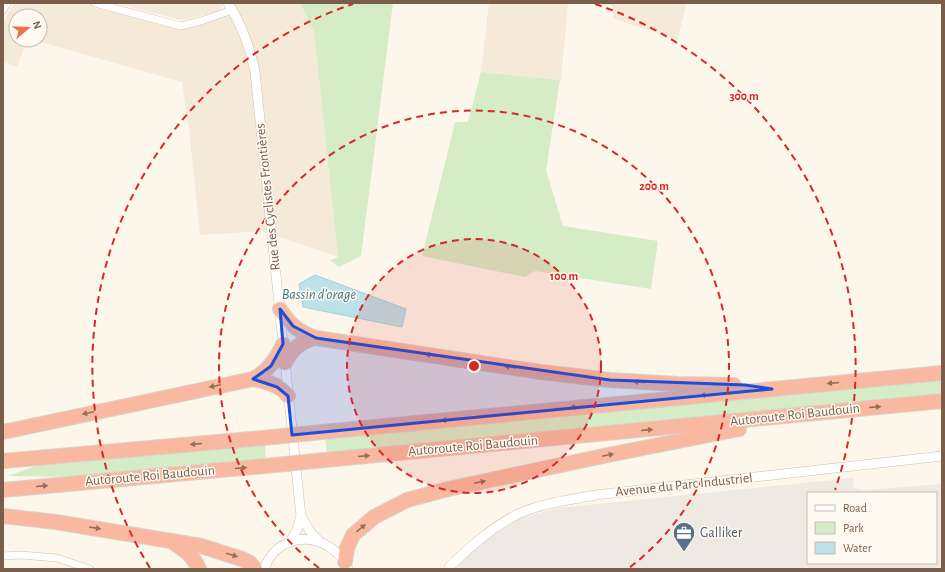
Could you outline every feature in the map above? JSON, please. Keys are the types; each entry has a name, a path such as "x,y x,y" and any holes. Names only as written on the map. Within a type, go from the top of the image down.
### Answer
{"highway":[{"path":"280,309 292,326 305,334 316,338 534,371 610,380 678,384 745,385 772,389"},
{"path":"285,364 290,353 296,347 316,338"},
{"path":"253,379 270,366 278,356 284,344"},
{"name":"Autoroute Roi Baudouin","path":"3,461 263,438 942,373"},
{"path":"3,432 253,379 263,381 277,387 288,396"},
{"name":"Autoroute Roi Baudouin","path":"3,490 942,402"},
{"path":"346,566 347,548 353,535 374,517 407,500 448,489 747,428 767,418"},
{"path":"3,516 56,522 201,546 236,556 250,563 255,569"},
{"path":"168,540 189,554 199,569"}],"street":[{"path":"3,10 7,3"},
{"path":"95,3 181,26 201,21 230,6"},
{"name":"Rue des Cyclistes Frontières","path":"230,6 246,38 255,72 301,516 297,530 288,543"},
{"name":"Avenue du Parc Industriel","path":"447,568 474,543 496,527 518,514 551,503 596,495 942,456"},
{"name":"Rue des Cyclistes Frontières","path":"301,516 311,533 320,542"},
{"path":"264,569 275,552 288,543 304,540 320,542 334,550 346,566"},
{"path":"3,556 21,555 57,558 90,569"}],"highlighted area":[{"path":"280,309 293,326 316,338 610,380 745,385 772,389 292,435 288,396 277,387 253,379 271,366 283,344"}],"shaded area":[{"path":"14,3 94,3 181,26 232,10 228,3 300,3 314,32 338,257 263,231 200,235 189,128 182,82 48,44 48,8 11,8"},
{"path":"115,3 221,3 222,6 219,12 181,20"},
{"path":"489,3 568,3 561,80 481,72"},
{"path":"594,3 687,3 677,40 613,18 613,6"},
{"path":"8,13 8,48 24,48 17,67 3,62 3,22"},
{"path":"853,478 854,488 865,490 942,484 942,569 455,569 478,545 518,519 558,508"}],"green space":[{"path":"300,3 393,3 361,256 339,267 330,260 338,257 314,32"},
{"path":"481,72 560,80 546,170 563,226 658,241 651,289 535,271 525,277 422,256 455,122 468,122"},
{"path":"942,379 942,395 327,453 325,437"},
{"path":"265,442 266,460 72,477 8,476 41,464"}],"water":[{"name":"Bassin d'orage","path":"315,275 406,309 402,327 303,307 299,284"}],"place":[{"name":"Galliker","path":"684,552"}]}
